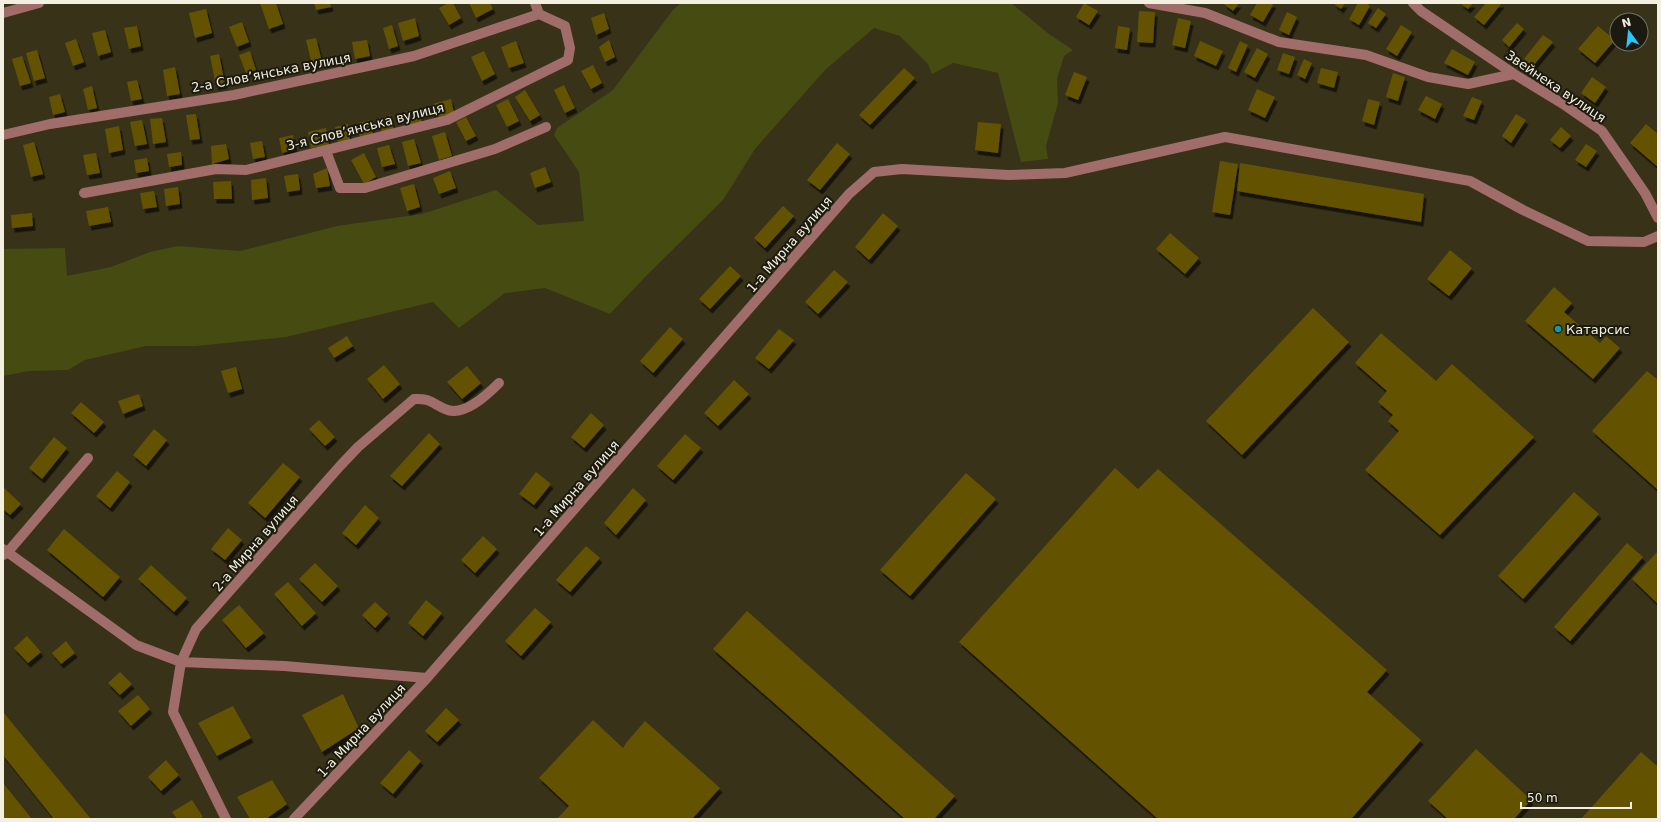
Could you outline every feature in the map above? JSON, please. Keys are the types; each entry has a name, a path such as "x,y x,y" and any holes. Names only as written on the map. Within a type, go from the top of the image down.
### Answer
{"street":[{"path":"3,12 39,3"},
{"path":"535,3 539,14"},
{"path":"1150,3 1206,13 1279,42 1366,55 1428,77 1468,84 1514,74"},
{"name":"Звейнека вулиця","path":"1413,3 1427,15 1514,74 1564,104 1602,132 1645,193 1658,218"},
{"name":"2-а Слов’янська вулиця","path":"3,135 50,124 234,95 414,56 539,14"},
{"name":"3-я Слов’янська вулиця","path":"84,194 216,169 246,170 447,120 568,60 570,48 565,26 539,14"},
{"path":"326,151 340,188 365,188 495,149 546,128"},
{"name":"1-а Мирна вулиця","path":"294,819 427,678 849,194 874,172 902,169 1008,175 1065,173 1225,137 1470,181 1522,210 1588,241 1644,242 1658,236"},
{"name":"2-а Мирна вулиця","path":"226,819 172,712 181,662 196,630 358,447 414,399 425,398 448,410 461,411 480,401 498,384"},
{"path":"88,458 4,552 136,645 181,662 284,666 427,678"}],"green space":[{"path":"681,3 1011,3 1049,34 1073,50 1064,56 1057,79 1058,103 1046,146 1048,159 1021,162 998,73 953,63 932,74 928,64 900,36 874,28 825,70 755,149 723,200 610,314 545,288 505,293 459,328 433,302 286,337 196,346 146,346 85,360 68,370 29,371 3,376 3,249 65,248 67,276 111,267 150,252 178,246 240,251 337,226 422,214 496,190 538,225 584,221 579,172 554,135 557,128 613,90 673,10"}],"building":[{"path":"260,3 276,3 283,24 269,29"},
{"path":"314,3 330,3 331,7 316,10"},
{"path":"448,3 453,3 461,18 449,25 439,8"},
{"path":"469,3 490,3 493,9 476,18"},
{"path":"1084,3 1098,11 1089,25 1076,17"},
{"path":"1239,3 1233,11 1224,4"},
{"path":"1257,3 1274,3 1263,22 1250,15"},
{"path":"1333,3 1345,3 1341,9"},
{"path":"1358,3 1366,3 1370,6 1359,25 1349,19"},
{"path":"1460,3 1473,3 1468,9"},
{"path":"1486,3 1502,3 1484,25 1474,17"},
{"path":"1378,8 1386,14 1376,28 1368,23"},
{"path":"206,9 212,33 195,38 189,13"},
{"path":"1139,11 1155,12 1153,43 1137,42"},
{"path":"1287,12 1297,17 1289,35 1279,30"},
{"path":"604,13 609,29 596,35 591,18"},
{"path":"415,18 419,36 403,41 398,23"},
{"path":"1178,18 1191,21 1185,48 1172,45"},
{"path":"242,22 249,42 237,47 229,27"},
{"path":"1517,23 1524,29 1509,47 1502,40"},
{"path":"392,25 398,46 389,49 383,28"},
{"path":"1401,25 1412,32 1397,56 1386,49"},
{"path":"137,26 141,46 129,49 124,28"},
{"path":"1118,26 1130,28 1127,50 1115,48"},
{"path":"1598,26 1609,35 1609,47 1595,63 1578,49"},
{"path":"105,30 111,52 98,56 92,33"},
{"path":"1543,35 1553,42 1533,66 1524,59"},
{"path":"316,38 322,62 312,65 306,40"},
{"path":"76,39 84,62 73,66 65,43"},
{"path":"367,40 370,56 355,59 352,42"},
{"path":"609,40 615,57 605,62 599,47"},
{"path":"516,41 524,63 509,68 501,47"},
{"path":"1200,41 1223,51 1216,66 1194,56"},
{"path":"1240,41 1248,45 1236,72 1228,68"},
{"path":"1257,48 1268,54 1255,78 1244,72"},
{"path":"1452,49 1475,62 1468,75 1444,63"},
{"path":"37,50 45,78 34,81 26,53"},
{"path":"250,51 256,70 246,73 239,55"},
{"path":"484,51 495,74 482,81 471,57"},
{"path":"1283,53 1295,57 1289,74 1277,70"},
{"path":"219,54 225,84 216,86 210,56"},
{"path":"22,56 31,83 20,86 12,59"},
{"path":"1304,59 1312,63 1305,79 1297,75"},
{"path":"593,65 602,83 591,89 581,71"},
{"path":"175,67 180,94 167,96 163,70"},
{"path":"904,68 915,78 870,125 859,115"},
{"path":"1321,68 1338,72 1334,88 1317,83"},
{"path":"1074,72 1087,77 1078,100 1065,95"},
{"path":"1393,73 1405,77 1398,101 1386,97"},
{"path":"1592,77 1606,87 1595,103 1581,93"},
{"path":"137,80 142,99 131,101 127,82"},
{"path":"564,85 575,108 565,113 554,90"},
{"path":"92,86 97,108 88,110 83,89"},
{"path":"1257,89 1275,97 1265,118 1248,110"},
{"path":"525,90 540,115 530,121 515,97"},
{"path":"60,94 65,112 53,115 49,97"},
{"path":"1426,96 1442,104 1435,119 1418,110"},
{"path":"1472,97 1482,101 1474,120 1463,116"},
{"path":"451,99 454,113 437,118 433,104"},
{"path":"508,99 519,121 507,127 496,105"},
{"path":"1368,99 1380,102 1374,125 1362,121"},
{"path":"419,108 422,122 407,125 404,112"},
{"path":"196,114 200,139 190,140 186,115"},
{"path":"1516,114 1526,120 1511,143 1502,136"},
{"path":"390,115 394,130 382,133 378,119"},
{"path":"466,117 476,136 466,141 456,122"},
{"path":"162,118 166,142 153,144 150,119"},
{"path":"142,120 147,144 135,146 130,122"},
{"path":"370,120 373,134 360,138 358,123"},
{"path":"978,122 1001,124 998,153 975,150"},
{"path":"348,124 350,140 338,142 335,127"},
{"path":"1646,124 1658,134 1658,167 1630,143"},
{"path":"119,126 123,150 109,153 105,129"},
{"path":"1561,127 1571,136 1560,148 1550,140"},
{"path":"326,128 329,145 311,148 308,132"},
{"path":"445,132 452,156 439,160 432,136"},
{"path":"293,135 295,150 282,153 279,138"},
{"path":"414,139 421,163 408,166 402,142"},
{"path":"262,141 265,157 253,159 250,143"},
{"path":"34,142 43,174 31,177 23,145"},
{"path":"837,143 850,154 820,190 807,180"},
{"path":"226,144 229,159 212,164 211,146"},
{"path":"1586,144 1597,151 1586,167 1575,160"},
{"path":"389,145 395,164 382,167 377,148"},
{"path":"181,152 182,165 169,167 167,154"},
{"path":"96,153 100,173 87,175 83,155"},
{"path":"364,153 376,177 364,184 351,160"},
{"path":"147,158 149,171 136,173 134,160"},
{"path":"1220,161 1238,164 1230,215 1212,212"},
{"path":"1240,163 1424,194 1421,222 1237,191"},
{"path":"545,167 551,182 535,188 530,173"},
{"path":"327,168 330,186 316,188 313,174"},
{"path":"450,171 456,188 439,194 433,178"},
{"path":"298,174 300,190 287,192 284,176"},
{"path":"266,178 268,198 252,200 251,180"},
{"path":"231,181 232,199 214,199 213,182"},
{"path":"414,184 420,207 407,211 400,188"},
{"path":"178,187 180,204 166,206 164,189"},
{"path":"154,191 157,207 143,209 140,193"},
{"path":"783,206 794,216 765,248 754,238"},
{"path":"108,207 111,222 89,226 86,211"},
{"path":"32,213 33,226 12,228 11,215"},
{"path":"883,213 898,226 869,260 855,247"},
{"path":"1170,233 1199,258 1185,274 1156,249"},
{"path":"1450,250 1472,268 1449,296 1427,279"},
{"path":"730,266 741,276 710,309 699,299"},
{"path":"834,270 848,282 818,314 805,302"},
{"name":"Катарсис","path":"1554,287 1572,303 1564,312 1600,343 1606,336 1620,348 1593,379 1525,321"},
{"path":"1313,308 1349,342 1242,455 1206,421"},
{"path":"670,327 683,339 653,373 640,361"},
{"path":"779,329 794,340 769,369 755,358"},
{"path":"1381,333 1436,381 1452,364 1534,437 1440,535 1365,470 1399,431 1388,421 1393,415 1378,402 1387,391 1355,363"},
{"path":"347,336 353,346 334,358 328,348"},
{"path":"384,365 400,384 383,399 367,379"},
{"path":"467,366 481,383 462,399 447,382"},
{"path":"236,367 242,389 228,393 221,371"},
{"path":"1647,371 1658,380 1658,490 1592,431"},
{"path":"734,380 749,394 718,426 704,413"},
{"path":"139,394 143,406 123,414 118,401"},
{"path":"81,402 104,422 94,433 71,413"},
{"path":"591,413 604,425 584,448 571,437"},
{"path":"319,420 335,437 325,446 309,429"},
{"path":"154,429 167,440 146,466 133,455"},
{"path":"429,433 440,444 402,486 390,476"},
{"path":"685,434 701,448 673,480 657,466"},
{"path":"54,437 67,448 42,479 29,468"},
{"path":"283,463 300,477 265,518 248,503"},
{"path":"1115,468 1138,489 1158,469 1387,670 1367,692 1421,740 1351,819 1158,819 959,642"},
{"path":"117,471 130,482 110,508 96,496"},
{"path":"536,472 551,484 534,505 519,494"},
{"path":"966,473 996,499 910,596 880,570"},
{"path":"3,487 21,504 10,515 3,509"},
{"path":"633,488 646,500 616,535 604,523"},
{"path":"1574,492 1599,514 1523,599 1498,576"},
{"path":"365,505 379,518 356,545 342,533"},
{"path":"228,528 242,540 225,560 211,549"},
{"path":"64,529 120,577 103,597 47,550"},
{"path":"483,536 497,549 475,573 461,560"},
{"path":"1627,543 1643,557 1570,641 1554,627"},
{"path":"586,546 600,558 570,592 556,580"},
{"path":"1658,551 1658,604 1632,579"},
{"path":"315,563 338,586 322,602 299,579"},
{"path":"151,565 187,598 174,612 138,579"},
{"path":"288,582 316,613 302,626 274,594"},
{"path":"426,600 442,613 423,636 408,623"},
{"path":"375,602 388,614 375,628 362,615"},
{"path":"239,605 264,633 246,648 222,620"},
{"path":"535,608 551,622 521,656 505,641"},
{"path":"747,611 955,796 934,819 905,819 713,649"},
{"path":"27,636 41,652 28,663 14,648"},
{"path":"66,641 75,653 61,664 52,653"},
{"path":"120,672 132,684 120,695 108,683"},
{"path":"343,694 359,728 322,752 302,715"},
{"path":"138,695 150,709 131,726 118,711"},
{"path":"233,706 251,738 217,756 198,723"},
{"path":"446,708 459,720 437,742 425,731"},
{"path":"3,712 91,819 54,819 3,755"},
{"path":"593,720 623,748 645,721 720,788 692,819 557,819 569,806 539,778"},
{"path":"1476,749 1531,800 1514,819 1448,819 1428,801"},
{"path":"409,750 421,761 393,794 380,783"},
{"path":"1641,752 1658,767 1658,819 1581,819"},
{"path":"166,760 179,775 161,791 148,777"},
{"path":"272,780 287,804 266,819 250,819 237,797"},
{"path":"3,783 32,819 3,819"},
{"path":"192,800 203,817 200,819 177,819 172,812"}],"place":[{"name":"Катарсис","path":"1558,329"}]}
